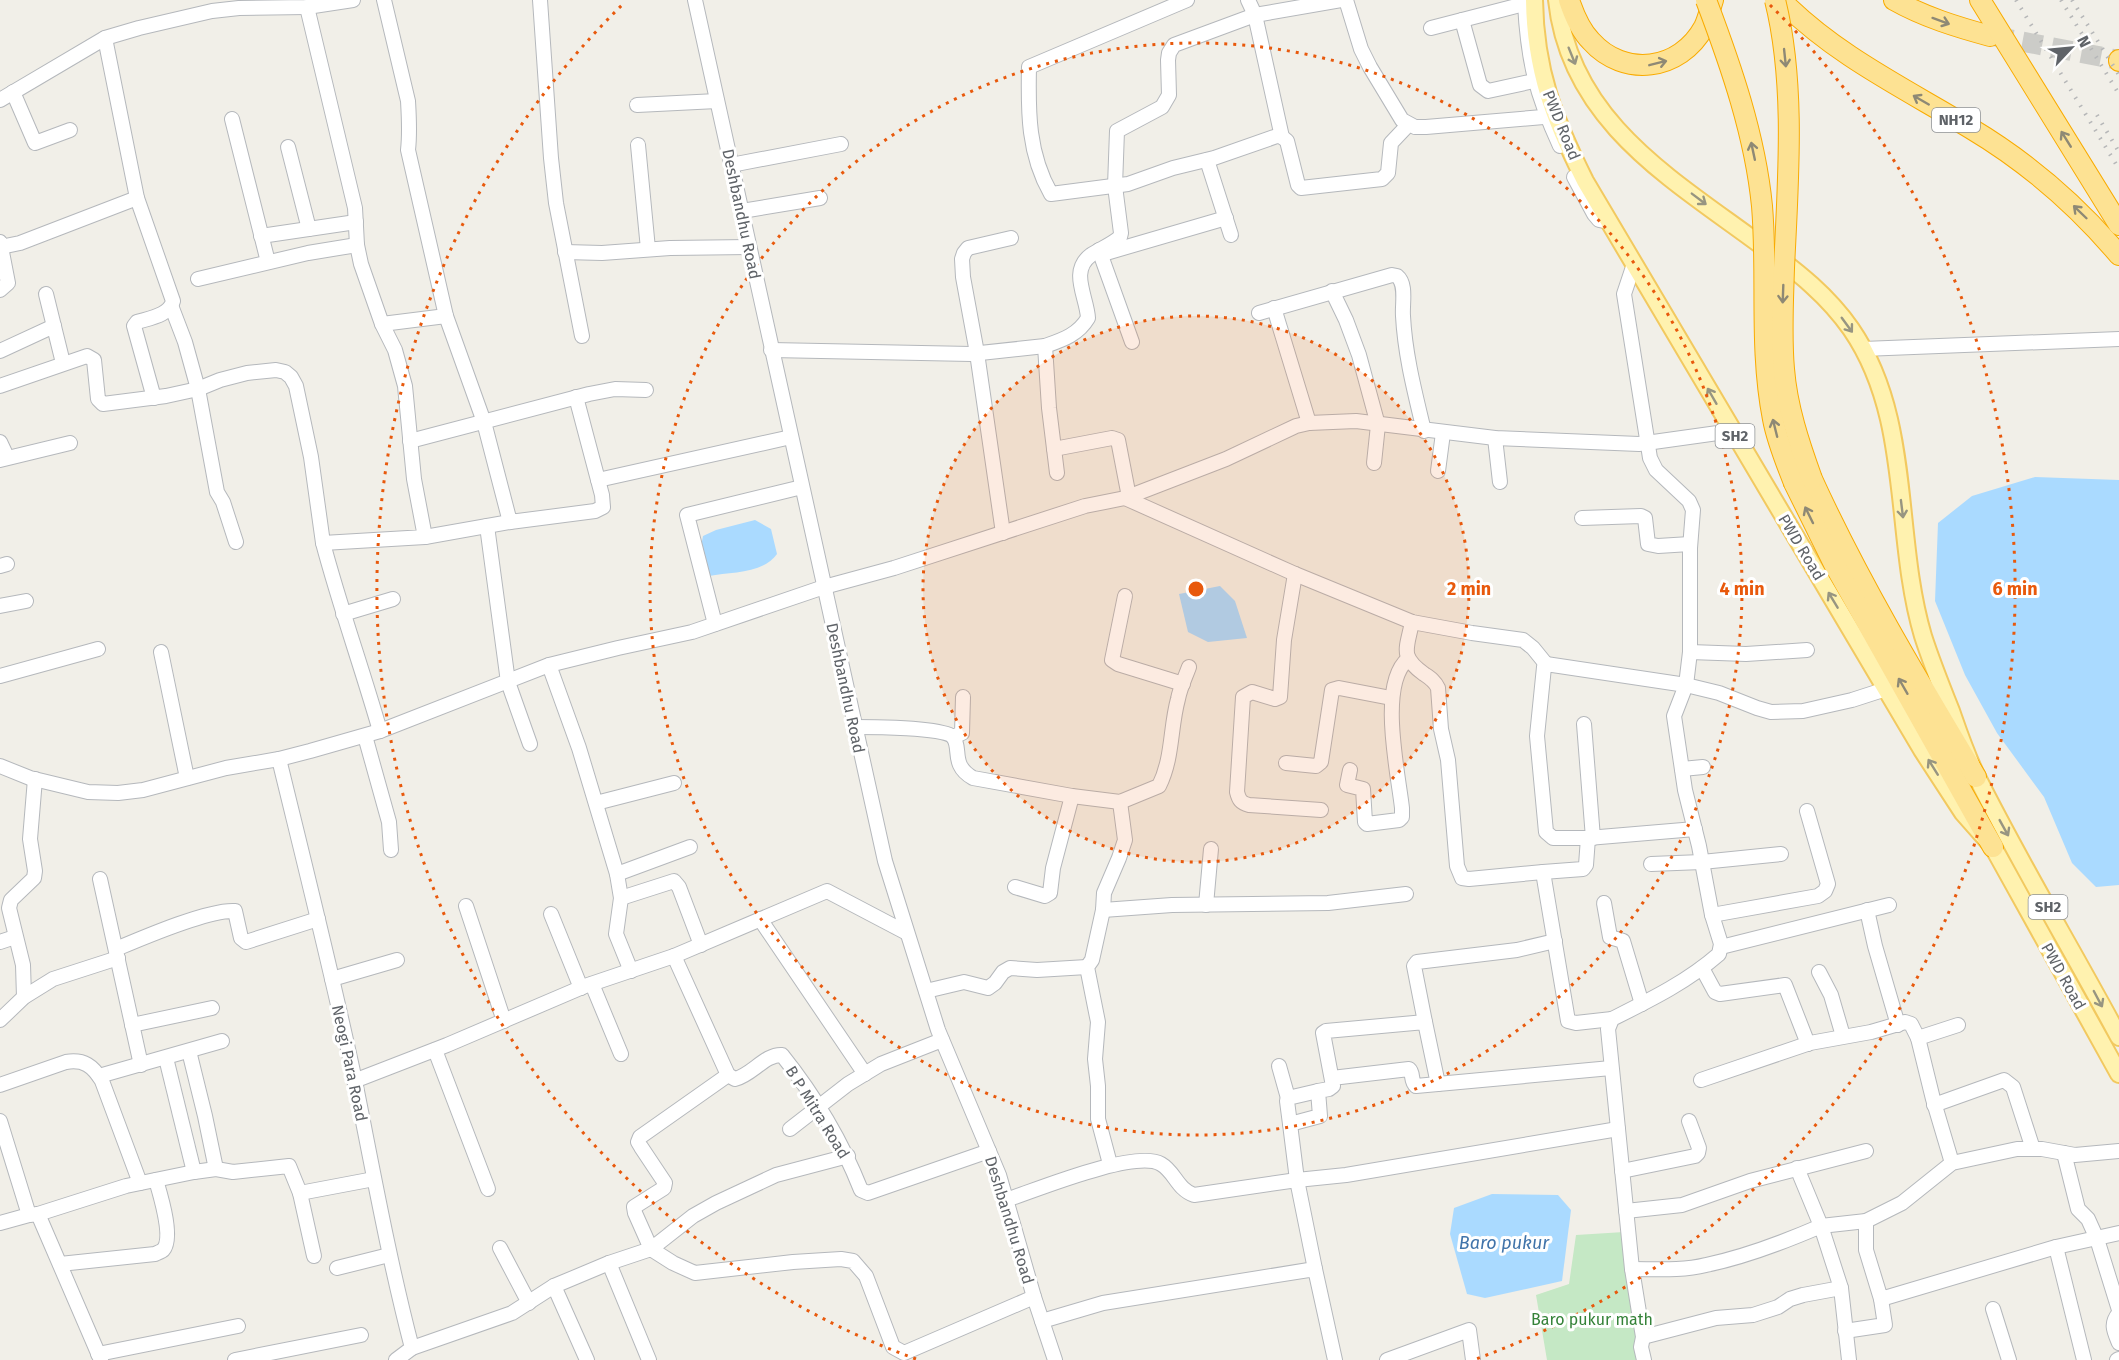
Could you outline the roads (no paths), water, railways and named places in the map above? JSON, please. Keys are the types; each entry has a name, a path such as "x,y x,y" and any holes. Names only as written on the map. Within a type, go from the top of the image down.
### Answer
{"highway":[{"path":"1569,0 1583,31 1599,50 1619,61 1640,66 1667,61 1688,48 1704,27 1713,0"},
{"path":"1706,0 1744,111 1759,181 1764,230 1767,386 1781,452 1835,529 1976,777"},
{"path":"1775,0 1783,39 1788,114 1783,295 1784,370 1803,481 1834,564 1993,847"},
{"name":"NH12","path":"1781,0 1797,16 1848,56 1970,128 2032,170 2061,193 2093,224 2119,255"},
{"path":"1894,0 1946,24 1990,36"},
{"path":"1980,0 2119,225"}],"main road":[{"name":"PWD Road","path":"1557,0 1561,27 1573,60 1592,98 1608,121 1651,163 1806,278 1839,313 1863,349 1876,376 1893,441 1911,578 1917,612 1930,656 1976,777 2119,1037"},
{"name":"PWD Road","path":"1531,2 1551,116 1581,173 1886,689 1963,813 1993,847 2119,1074"}],"street":[{"path":"0,100 105,38 212,11 238,8 307,7 353,0"},
{"path":"384,0 408,101 410,133 408,150 446,316 484,422 510,522"},
{"path":"540,0 551,158 564,252 582,336"},
{"name":"Deshbandhu Road","path":"695,0 885,861 942,1040 989,1151 1006,1200 1055,1360"},
{"path":"1187,0 1029,67 1029,120 1032,145 1051,194 1128,184 1277,136 1287,141 1298,185 1305,189 1382,179 1388,173 1391,143 1408,125"},
{"path":"1248,0 1255,15 1282,137"},
{"path":"771,350 977,353 1045,346 1072,336 1088,318 1080,283 1080,270 1084,260 1117,240 1121,232 1115,186 1118,131 1162,107 1167,101 1169,53 1174,45 1255,15 1341,0"},
{"path":"1346,0 1361,49 1402,120 1408,125 1426,127 1551,116 1534,81 1527,41 1531,2 1431,28"},
{"path":"307,7 355,208 357,245 361,264 382,324 395,350 405,386 414,479 425,537"},
{"path":"1462,20 1483,89 1488,91 1534,81"},
{"path":"105,38 137,198 185,342 198,389 217,492 223,502 236,542"},
{"path":"13,92 35,143 70,130"},
{"path":"637,105 717,101"},
{"path":"232,119 268,262"},
{"path":"731,165 841,144"},
{"path":"638,146 648,249"},
{"path":"288,147 309,229"},
{"path":"1207,160 1231,236"},
{"path":"0,290 8,283 1,245 20,243 137,198"},
{"path":"742,211 820,198"},
{"path":"1100,252 1226,218"},
{"path":"261,236 356,222"},
{"path":"1003,533 977,353 963,277 964,253 968,248 1011,238"},
{"path":"198,279 268,262 357,245"},
{"path":"564,252 602,253 648,249 749,247"},
{"path":"1100,252 1132,342"},
{"path":"1543,872 1568,1021 1576,1023 1612,1019 1668,991 1719,954 1721,947 1685,790 1674,716 1686,685 1690,652 1690,544 1693,510 1689,501 1656,470 1650,458 1624,294 1634,264"},
{"path":"1259,313 1392,275 1400,278 1407,355 1424,430"},
{"path":"1332,291 1359,355 1378,425 1374,463"},
{"path":"46,294 63,363"},
{"path":"154,398 134,326 137,322 167,312 172,308"},
{"path":"1274,308 1309,423"},
{"path":"382,324 446,316"},
{"path":"0,351 54,326"},
{"path":"1863,349 2119,339"},
{"path":"1045,346 1057,473"},
{"path":"0,386 87,356 94,360 98,399 103,404 154,398 198,389 247,373 276,370 285,372 291,377 296,386 311,457 323,543 380,731"},
{"path":"410,441 576,397 615,389 646,390"},
{"path":"323,543 425,537 510,522 600,510 604,503 576,397"},
{"path":"0,766 35,779 88,792 118,793 143,790 226,768 279,759 380,731 549,665 692,632 1085,506 1127,497 1226,459 1296,426 1309,423 1356,421 1495,438 1648,443 1732,431"},
{"path":"1438,471 1443,433"},
{"path":"598,480 791,437"},
{"path":"1054,449 1112,438 1118,440 1127,497"},
{"path":"1495,438 1500,482"},
{"path":"0,442 3,458 70,443"},
{"path":"715,624 687,515 802,487"},
{"path":"1127,497 1295,574 1412,622 1523,640 1546,664 1686,685 1719,693 1771,712 1803,711 1886,689"},
{"path":"1582,518 1641,516 1645,518 1648,544 1658,546 1690,544"},
{"path":"487,526 508,682 530,744"},
{"path":"1295,574 1284,640 1280,697 1275,699 1252,692 1243,697 1237,792 1243,804 1321,810"},
{"path":"1125,597 1112,660 1118,664 1183,684"},
{"path":"344,614 393,599"},
{"path":"0,606 26,601"},
{"path":"1412,622 1406,652 1408,659 1412,665 1436,683 1438,688 1441,729 1448,760 1457,866 1462,879 1583,869 1586,865 1590,838 1584,724"},
{"path":"0,675 98,649"},
{"path":"1690,652 1746,654 1807,650"},
{"path":"161,652 187,778"},
{"path":"1350,770 1347,785 1363,789 1367,824 1399,820 1402,817 1391,698 1398,671 1408,659"},
{"path":"1546,664 1537,736 1546,832 1553,838 1590,838 1695,829"},
{"path":"549,665 568,714 616,874 621,898 616,933 631,971"},
{"path":"854,727 943,732 953,737 956,742 956,758 967,775 973,778 1072,796 1120,802 1159,786 1164,776 1170,750 1177,699 1189,668"},
{"path":"1286,763 1316,766 1321,762 1332,690 1339,688 1391,698"},
{"path":"953,737 962,733 963,697"},
{"path":"365,735 389,822 391,850"},
{"name":"Neogi Para Road","path":"279,759 332,979 411,1353"},
{"path":"1682,769 1703,767"},
{"path":"24,997 22,964 9,908 11,900 33,878 30,839 35,779"},
{"path":"596,803 674,783"},
{"path":"1015,887 1045,896 1050,893 1053,868 1072,796"},
{"path":"1110,1164 1098,1119 1095,1059 1098,1022 1087,967 1092,960 1103,910 1104,893 1125,840 1120,802"},
{"path":"1712,915 1818,896 1825,891 1828,884 1807,811"},
{"path":"616,874 690,847"},
{"path":"1206,905 1211,849"},
{"path":"1651,864 1702,862 1781,854"},
{"path":"100,879 141,1065"},
{"path":"621,898 675,881 701,945"},
{"path":"354,1081 435,1050 586,986 674,956 813,899 827,891 907,933"},
{"path":"1103,910 1162,906 1328,903 1406,894"},
{"path":"1604,903 1610,937 1623,941 1642,1004"},
{"path":"1721,947 1889,904"},
{"path":"466,906 504,1021"},
{"path":"1867,910 1898,1025"},
{"path":"0,1020 24,997 53,979 209,915 234,911 241,938 246,942 318,919"},
{"path":"551,914 621,1054"},
{"path":"760,919 866,1074"},
{"path":"0,942 15,937"},
{"path":"1438,1084 1414,966 1418,962 1517,950 1555,941"},
{"path":"674,956 728,1075 640,1137 640,1147 665,1183 664,1188 634,1207 651,1249 673,1263 695,1272 793,1262 841,1259 853,1261 866,1276 893,1347 904,1353 1034,1297"},
{"path":"332,979 397,960"},
{"path":"926,991 964,982 988,988 1010,968 1037,970 1087,967"},
{"path":"1702,968 1715,992 1720,994 1758,990 1778,984 1785,985 1809,1044"},
{"path":"1820,972 1831,995 1843,1036"},
{"path":"132,1025 212,1008"},
{"path":"1612,1019 1608,1029 1611,1068 1644,1360"},
{"path":"1288,1098 1331,1088 1332,1077 1323,1039 1323,1033 1326,1031 1425,1022"},
{"path":"1701,1080 1809,1044 1909,1022 1918,1038 1934,1105 1952,1163"},
{"path":"1918,1038 1958,1025"},
{"path":"790,1129 817,1106 881,1064 942,1040"},
{"path":"99,1076 222,1041"},
{"path":"435,1050 488,1189"},
{"path":"189,1051 216,1169"},
{"name":"B P Mitra Road","path":"728,1075 738,1078 774,1055 782,1055 848,1156 861,1190 868,1193 989,1151"},
{"path":"166,1058 194,1172"},
{"path":"0,1084 76,1060 85,1063 99,1076 140,1183"},
{"path":"1279,1066 1288,1098 1297,1180 1335,1360"},
{"path":"1332,1077 1409,1069 1416,1086 1611,1068"},
{"path":"1934,1105 2004,1080 2013,1087 2033,1149"},
{"path":"1290,1124 1320,1116 1318,1091"},
{"path":"0,1121 34,1215 60,1264 100,1357 238,1326"},
{"path":"1622,1172 1695,1156 1699,1148 1689,1121"},
{"path":"1006,1200 1110,1164 1153,1161 1162,1164 1180,1187 1194,1195 1346,1175 1617,1129"},
{"path":"1632,1269 1670,1269 1706,1265 1784,1242 1821,1226 1866,1221 1902,1203 1952,1163 2017,1149 2075,1155 2119,1151"},
{"path":"1626,1211 1682,1205 1750,1181 1866,1151"},
{"path":"2064,1153 2078,1209 2088,1219 2097,1239 2119,1311 2113,1327 2119,1343"},
{"path":"396,1360 491,1322 530,1303 554,1286 609,1263 651,1249 693,1216 776,1175 848,1156"},
{"path":"0,1223 156,1179 216,1169 233,1172 289,1166 300,1192 314,1256"},
{"path":"1797,1168 1821,1226 1841,1288 1849,1360"},
{"path":"60,1264 155,1254 163,1250 167,1243 167,1230 156,1179"},
{"path":"300,1192 374,1179"},
{"path":"1845,1331 1885,1325 1881,1299 1866,1250 1866,1221"},
{"path":"1881,1299 2056,1247 2119,1233"},
{"path":"2056,1247 2084,1360"},
{"path":"500,1248 530,1303"},
{"path":"337,1268 389,1255"},
{"path":"609,1263 649,1360"},
{"path":"1042,1321 1103,1303 1315,1269"},
{"path":"554,1286 587,1360"},
{"path":"1643,1337 1716,1318 1753,1315 1778,1307 1790,1299 1803,1295 1841,1288"},
{"path":"1993,1309 2009,1360"},
{"path":"1387,1360 1469,1330 1473,1360"},
{"path":"241,1360 361,1335"}],"water":[{"path":"2035,477 2119,480 2119,885 2096,887 2072,863 2044,797 1997,733 1965,675 1935,601 1938,523 1972,496"},
{"path":"755,520 771,529 777,554 771,561 755,569 709,576 700,552 703,536 716,530"},
{"path":"1220,586 1235,601 1247,638 1208,642 1188,632 1179,594"},
{"name":"Baro pukur","path":"1492,1194 1558,1195 1571,1210 1562,1281 1485,1298 1467,1294 1450,1234 1454,1208"}],"tunnel":[{"path":"1993,36 2119,60"}],"railway":[{"path":"2016,0 2119,169"},
{"path":"2061,0 2119,94"},
{"path":"2072,0 2119,75"},
{"path":"2097,115 2119,152"}],"park label":[{"name":"Baro pukur math","path":"1592,1319"}]}
